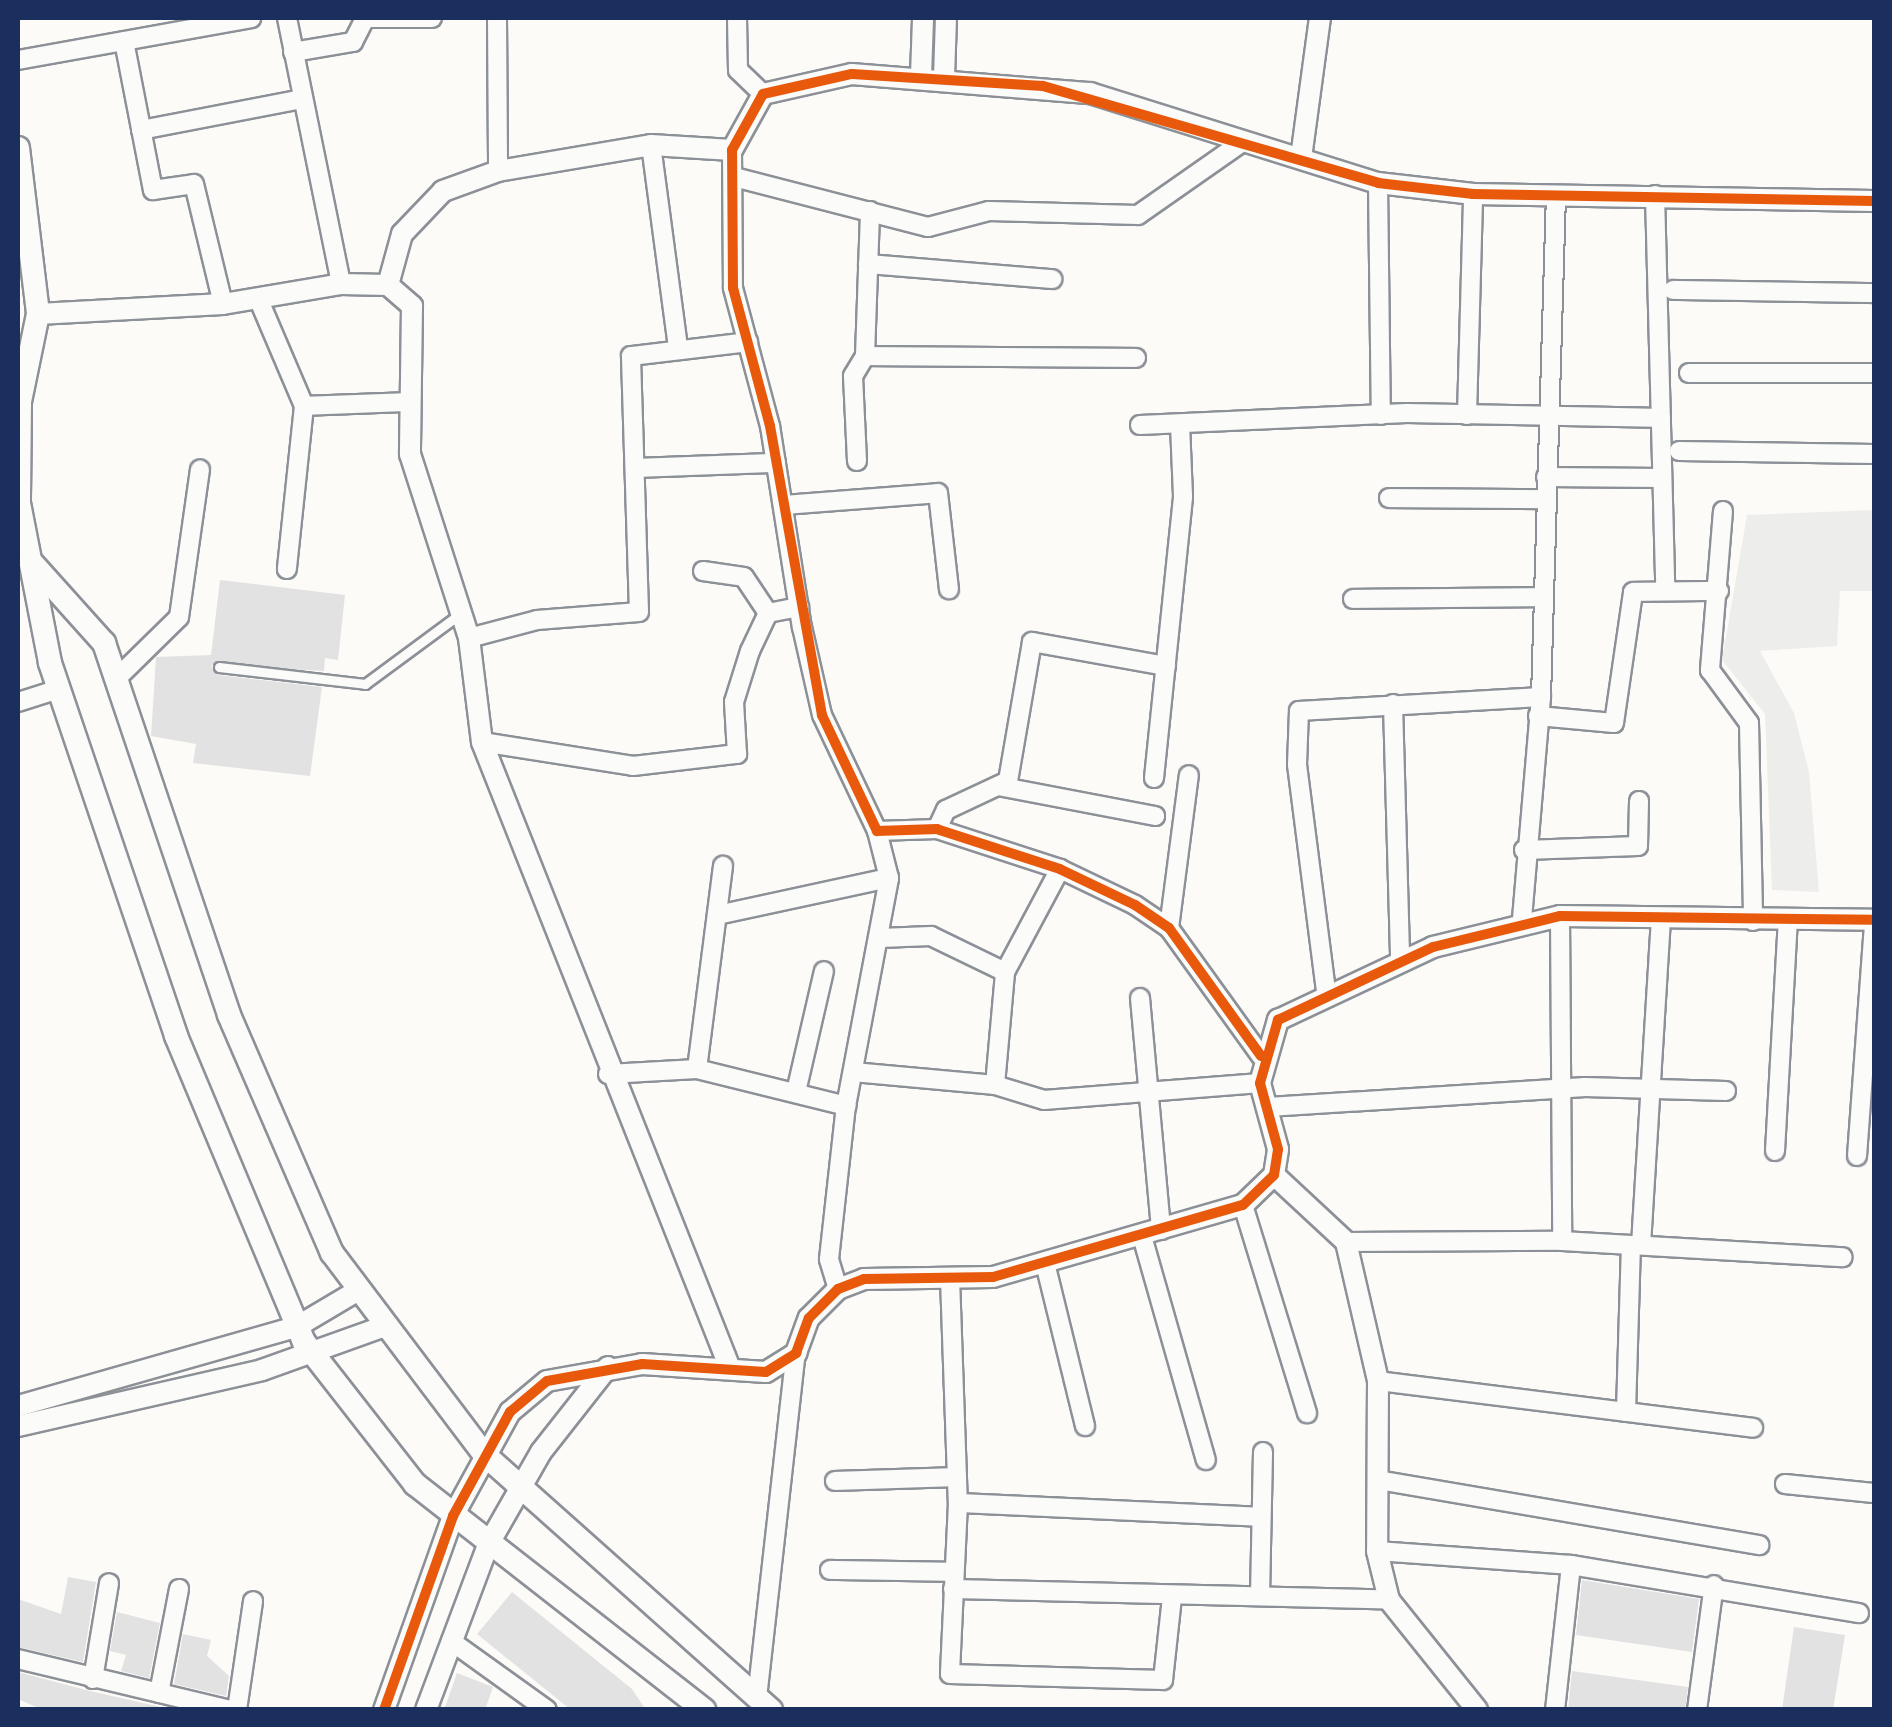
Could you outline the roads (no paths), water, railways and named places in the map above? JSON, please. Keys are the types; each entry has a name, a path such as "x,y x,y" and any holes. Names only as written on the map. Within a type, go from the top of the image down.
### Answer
{"main road":[{"path":"18,148 38,314 19,398 19,503 58,688 176,1036 298,1326 312,1354 354,1414 453,1516 704,1710"},
{"path":"29,564 104,643 229,1015 357,1291 485,1454 519,1489 761,1706"}],"street":[{"path":"18,60 124,40 164,25 251,18"},
{"path":"287,18 341,284"},
{"path":"293,52 352,42 365,18 432,18"},
{"path":"497,18 498,171"},
{"path":"738,18 738,70 763,94"},
{"path":"922,76 923,18"},
{"path":"944,78 946,18"},
{"path":"1301,158 1320,18"},
{"path":"124,40 153,190 194,184 223,304"},
{"path":"838,1289 829,1260 846,1106 889,878 877,831 822,715 799,607 776,463 733,288 738,178 732,150 763,94 852,74 944,78 1090,94 1378,183 1473,194 1655,194 1874,201"},
{"path":"141,130 302,99"},
{"path":"738,178 928,227 989,210 1138,215 1241,143"},
{"path":"650,146 678,348"},
{"path":"388,284 416,211 498,171 650,146 732,150"},
{"path":"1378,183 1382,415"},
{"path":"1467,416 1473,194"},
{"path":"1655,194 1665,589"},
{"path":"1522,918 1524,850 1540,706 1556,196"},
{"path":"856,460 853,376 864,356 870,210"},
{"path":"868,264 1052,279"},
{"path":"38,314 223,304 341,284 388,284 412,306 409,402 416,494 456,617 468,638 482,742 608,1074 728,1366"},
{"path":"1673,290 1874,293"},
{"path":"258,298 304,406 288,569"},
{"path":"468,638 537,620 639,612 638,468 630,356 748,342"},
{"path":"864,356 1136,358"},
{"path":"1689,373 1874,373"},
{"path":"304,406 409,402"},
{"path":"1140,425 1382,415 1661,418"},
{"path":"1154,778 1183,496 1180,424"},
{"path":"1678,452 1874,454"},
{"path":"638,468 776,463"},
{"path":"116,679 179,617 200,469"},
{"path":"1546,478 1662,478"},
{"path":"782,505 938,494 949,589"},
{"path":"1390,498 1545,499"},
{"path":"1723,511 1710,670 1749,723 1753,921"},
{"path":"702,571 744,577 768,613"},
{"path":"1326,991 1297,765 1299,711 1393,704 1540,706 1614,723 1632,596 1665,589 1718,592"},
{"path":"1353,599 1544,597"},
{"path":"768,613 799,607"},
{"path":"482,742 634,766 737,754 734,702 768,613"},
{"path":"937,829 946,810 1008,781 1032,642 1166,666"},
{"path":"18,702 58,688"},
{"path":"1393,704 1400,960"},
{"path":"1169,928 1189,776"},
{"path":"998,786 1155,816"},
{"path":"1524,850 1638,846 1639,801"},
{"path":"877,831 937,829 1060,869 1169,928 1261,1056"},
{"path":"696,1068 722,914 723,866"},
{"path":"995,1085 1005,972 1060,869"},
{"path":"722,914 889,878"},
{"path":"1560,916 1566,1087 1562,1241"},
{"path":"1477,1710 1457,1703 1389,1600 1378,1550 1378,1381 1346,1242 1274,1176 1268,1107 1260,1083 1261,1056 1278,1020 1326,991 1400,960 1522,918 1874,923 1857,1156"},
{"path":"1626,1412 1636,1245 1652,1088 1660,918"},
{"path":"1775,1151 1788,922"},
{"path":"880,938 931,936 1005,972"},
{"path":"796,1092 824,971"},
{"path":"1140,998 1152,1233 1206,1460"},
{"path":"608,1074 696,1068 846,1106"},
{"path":"854,1072 995,1085 1044,1100 1260,1083"},
{"path":"1268,1107 1566,1087 1726,1091"},
{"path":"761,1706 796,1353 810,1318 838,1289 864,1279 950,1278 1045,1263 1243,1205 1274,1176"},
{"path":"1243,1205 1308,1414"},
{"path":"1346,1242 1562,1241 1843,1257"},
{"path":"1045,1263 1085,1426"},
{"path":"950,1278 958,1503 950,1667 960,1680 1163,1680 1172,1596"},
{"path":"18,1406 298,1326 357,1291"},
{"path":"18,1426 312,1354 385,1326"},
{"path":"384,1710 453,1516 485,1454 525,1394 608,1367 728,1366 766,1372 796,1353"},
{"path":"426,1710 488,1544 519,1489 608,1367"},
{"path":"1378,1381 1753,1428"},
{"path":"1260,1596 1263,1452"},
{"path":"835,1481 957,1477"},
{"path":"1378,1480 1760,1545"},
{"path":"1785,1484 1874,1494"},
{"path":"958,1503 1261,1517"},
{"path":"1378,1550 1571,1565 1714,1585 1859,1613"},
{"path":"1555,1710 1571,1565"},
{"path":"830,1570 1172,1596 1389,1600"},
{"path":"92,1680 109,1583"},
{"path":"1697,1710 1714,1585"},
{"path":"159,1694 179,1590"},
{"path":"18,1659 210,1708 234,1710 253,1601"},
{"path":"451,1641 520,1701 547,1710"}],"lane":[{"path":"219,667 360,685 456,617"}]}
